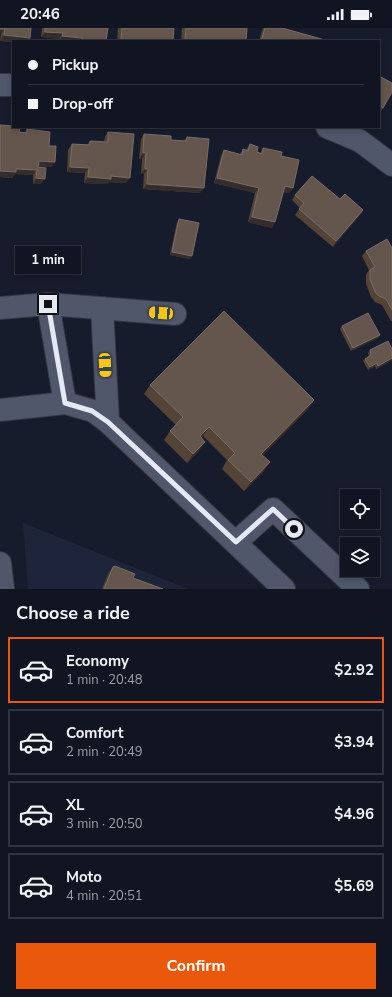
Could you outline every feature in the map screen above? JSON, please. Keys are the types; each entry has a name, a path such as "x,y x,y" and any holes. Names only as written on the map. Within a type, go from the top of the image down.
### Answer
{"street":[{"path":"0,85 12,85"},
{"path":"329,128 360,141 392,165"},
{"path":"0,308 48,304 175,314"},
{"path":"48,304 65,403"},
{"path":"102,308 108,422"},
{"path":"0,410 65,403 92,411 108,422 284,589"},
{"path":"236,542 273,509 358,589"},
{"path":"0,564 3,589"}],"shaded area":[{"path":"23,523 188,589 28,589"}],"building":[{"path":"0,28 31,28 30,38 4,35 5,29"},
{"path":"45,28 108,28 106,40 82,40 82,38 62,36 63,33 45,32"},
{"path":"122,28 174,28 173,40 121,40"},
{"path":"186,28 247,28 246,40 185,40"},
{"path":"265,28 282,28 325,40 261,40"},
{"path":"380,77 392,83 392,92 383,108 380,106"},
{"path":"0,125 20,128 19,132 27,133 27,129 50,132 49,146 56,146 55,162 39,161 38,167 46,168 45,179 36,178 37,170 16,169 16,172 0,171"},
{"path":"108,132 134,134 130,178 111,176 111,179 88,177 89,168 70,167 72,144 90,145 90,141 108,142"},
{"path":"144,134 171,136 171,140 186,141 187,137 209,139 204,188 147,184 148,169 145,169 146,153 143,153"},
{"path":"250,144 258,147 257,152 262,154 263,148 282,152 281,156 299,160 293,188 285,186 275,222 252,217 259,188 217,178 224,150 242,155 243,149 248,151"},
{"path":"312,176 340,199 345,194 363,210 336,241 299,209 304,203 295,195"},
{"path":"179,219 199,223 192,256 172,252"},
{"path":"387,239 392,248 392,310 386,299 379,296 375,292 370,279 370,270 375,267 366,251"},
{"path":"224,311 314,400 261,454 270,462 251,482 228,460 235,453 209,427 200,436 205,442 193,454 170,431 183,417 150,385"},
{"path":"368,313 380,335 353,348 342,326"},
{"path":"388,341 392,349 392,358 378,366 377,363 370,367 365,359 371,355 370,350"},
{"path":"115,566 135,574 133,578 163,589 104,589 113,567"}],"route":[{"path":"48,304 65,403 92,411 108,422 236,542 273,509 294,529"}]}
